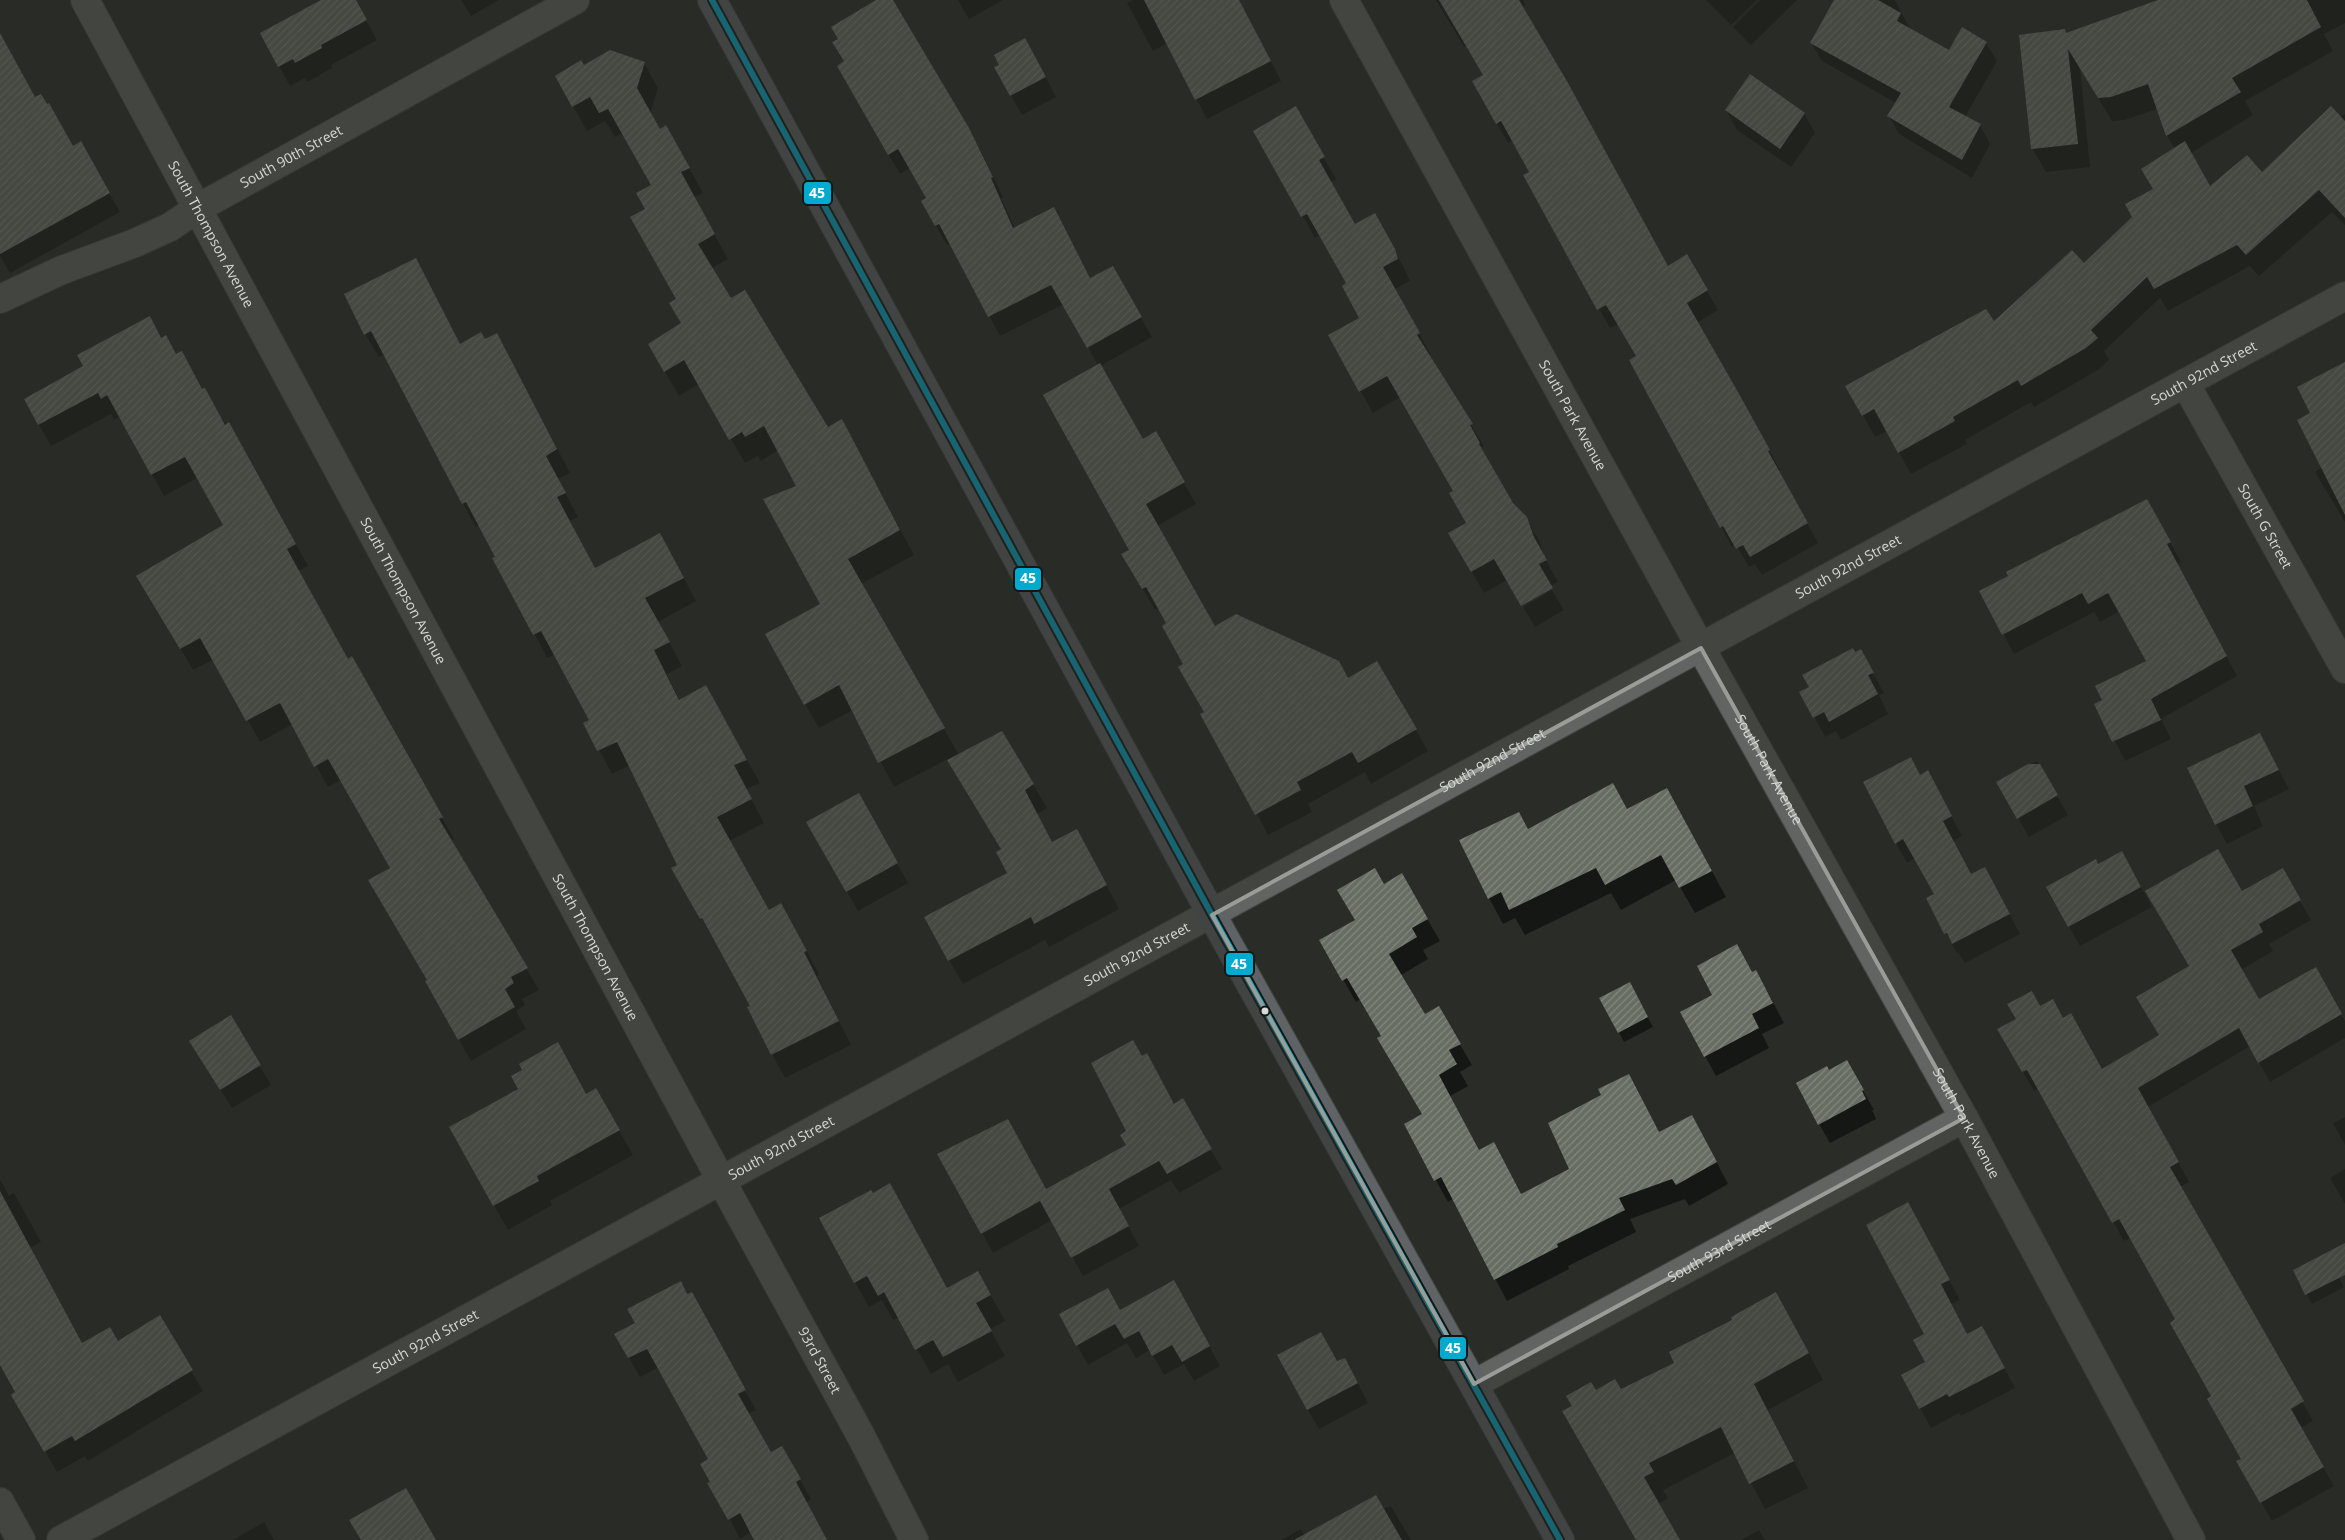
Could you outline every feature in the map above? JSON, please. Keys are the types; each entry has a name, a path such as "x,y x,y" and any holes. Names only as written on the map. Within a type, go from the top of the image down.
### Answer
{"main road":[{"path":"712,0 1212,915 1560,1540"}],"street":[{"name":"South Thompson Avenue","path":"85,0 722,1182"},
{"name":"South 90th Street","path":"0,299 62,270 135,244 170,228 198,208 575,0"},
{"name":"South Park Avenue","path":"1344,0 1700,648 1964,1118 2191,1540"},
{"name":"South 92nd Street","path":"60,1540 722,1182 2345,296"},
{"name":"South G Street","path":"2185,383 2345,669"},
{"name":"South 93rd Street","path":"1474,1384 1964,1118"},
{"name":"93rd Street","path":"722,1182 857,1428 914,1540"},
{"path":"0,1502 21,1540"}],"highlighted area":[{"path":"1701,648 1964,1118 1474,1384 1212,915"}],"building":[{"path":"321,0 356,0 367,20 321,45 322,48 295,63 293,59 278,67 260,33"},
{"path":"876,0 893,0 969,128 993,177 991,178 1013,228 1054,207 1090,278 1113,266 1142,317 1087,348 1051,285 988,317 939,224 935,226 921,201 926,198 898,149 888,155 837,66 844,61 832,42 838,39 831,27"},
{"path":"1144,0 1239,0 1271,61 1195,100"},
{"path":"1439,0 1519,0 1568,83 1668,266 1687,254 1708,290 1687,303 1770,450 1768,451 1808,523 1750,557 1743,545 1736,549 1723,526 1720,528 1629,360 1636,356 1606,305 1597,310 1523,175 1529,172 1501,121 1496,124 1472,81 1483,75"},
{"path":"1834,0 1878,0 1901,13 1897,21 1949,50 1962,27 1987,42 1949,107 1981,124 1962,160 1887,116 1901,93 1810,43"},
{"path":"2158,0 2307,0 2321,27 2232,78 2241,92 2166,136 2148,84 2111,97 2098,98 2068,49 2078,144 2031,149 2019,35 2065,29 2066,33"},
{"path":"0,33 35,97 41,94 47,104 49,103 73,146 81,141 110,193 0,254"},
{"path":"1025,38 1046,77 1010,96 994,67 999,65 994,55"},
{"path":"610,50 645,62 637,88 660,129 666,125 690,168 681,172 715,234 698,244 731,298 745,290 828,427 842,419 900,530 848,559 945,728 878,763 839,685 804,705 765,634 820,604 763,499 796,486 764,426 745,437 742,432 729,440 684,360 664,372 648,344 681,323 669,303 676,299 630,217 645,209 636,193 651,185 608,109 599,113 590,97 572,107 555,76 581,60 584,65"},
{"path":"1750,74 1805,113 1780,149 1725,110"},
{"path":"1296,106 1325,157 1319,160 1355,224 1375,213 1395,249 1398,259 1383,267 1420,333 1417,335 1473,424 1470,425 1479,444 1513,503 1527,517 1534,537 1547,560 1539,564 1553,588 1521,606 1494,559 1471,572 1448,533 1466,523 1449,493 1453,491 1387,376 1359,392 1328,335 1359,318 1342,286 1346,283 1307,214 1301,217 1253,131"},
{"path":"2331,106 2345,121 2345,218 2319,190 2246,255 2237,245 2154,289 2147,277 2091,330 2098,338 2086,348 2021,386 2018,380 1953,417 1955,421 1898,453 1874,409 1862,416 1845,386 1986,309 1994,321 2072,250 2084,263 2132,217 2125,204 2153,189 2141,169 2185,141 2210,186 2247,155 2262,172"},
{"path":"416,258 460,344 481,332 485,339 497,333 557,449 546,456 566,493 557,497 595,568 660,533 684,578 645,598 670,642 654,650 679,700 706,685 747,760 734,765 752,799 717,817 769,910 781,903 807,951 804,952 839,1021 771,1055 747,1007 750,1006 702,918 700,919 671,868 677,865 617,742 597,751 583,723 589,720 541,631 533,635 492,558 495,557 466,502 462,504 371,331 364,335 344,294"},
{"path":"150,316 161,338 166,335 176,354 182,351 202,389 205,388 225,425 229,422 296,544 287,549 348,659 352,656 443,817 439,819 528,968 511,977 514,983 505,989 515,1007 458,1040 425,981 427,980 368,880 390,868 328,759 314,767 280,703 246,721 200,638 180,649 136,576 223,525 185,457 151,475 107,395 101,399 98,393 38,425 24,399 83,366 77,355"},
{"path":"2345,362 2345,515 2297,420 2310,413 2297,387"},
{"path":"1100,363 1143,439 1156,431 1185,482 1146,504 1215,626 1236,614 1339,661 1348,678 1377,661 1417,729 1358,763 1352,752 1297,782 1301,790 1255,815 1200,714 1204,712 1178,667 1183,664 1162,626 1166,623 1146,587 1142,589 1121,554 1129,550 1043,395"},
{"path":"2147,499 2171,542 2167,544 2227,656 2151,699 2161,720 2112,742 2094,704 2102,700 2095,686 2146,661 2108,593 2088,604 2082,593 2002,635 1979,591 2008,576 2006,572"},
{"path":"1853,648 1855,652 1861,649 1874,673 1868,675 1878,694 1829,722 1824,712 1813,718 1799,692 1809,687 1802,675"},
{"path":"1002,731 1034,784 1025,790 1052,842 1077,829 1107,885 1034,924 1031,917 948,961 924,917 1007,873 996,852 1001,849 947,760"},
{"path":"2260,733 2279,770 2244,786 2253,806 2215,825 2187,768"},
{"path":"1911,757 1920,775 1928,770 1952,816 1943,821 1971,874 1985,867 2010,914 1952,944 1947,933 1944,934 1926,898 1934,894 1903,839 1895,844 1863,782"},
{"path":"2028,764 2040,764 2058,795 2017,819 1996,782"},
{"path":"1613,783 1627,809 1667,788 1712,871 1679,888 1661,855 1605,885 1596,868 1509,910 1501,892 1488,899 1459,840 1519,812 1528,829"},
{"path":"859,793 898,863 846,892 806,822"},
{"path":"2218,849 2242,891 2283,868 2301,900 2259,924 2263,932 2231,950 2259,999 2316,967 2342,1014 2258,1063 2239,1028 2138,1088 2179,1162 2170,1167 2304,1401 2291,1409 2324,1467 2260,1503 2236,1461 2241,1459 2207,1399 2211,1396 2170,1323 2175,1319 2119,1219 2112,1223 2027,1070 2022,1072 1997,1029 2016,1019 2007,1004 2032,991 2040,1006 2053,999 2063,1018 2071,1013 2102,1069 2159,1035 2136,997 2189,966 2145,891"},
{"path":"2122,851 2141,887 2068,927 2046,887 2096,859 2098,864"},
{"path":"1375,868 1384,884 1402,873 1428,919 1412,928 1417,937 1389,954 1425,1014 1439,1006 1461,1044 1449,1050 1457,1064 1439,1075 1479,1150 1494,1142 1521,1194 1569,1169 1548,1123 1601,1095 1598,1089 1629,1074 1659,1132 1692,1115 1717,1162 1676,1185 1672,1179 1619,1198 1625,1210 1557,1244 1558,1247 1494,1280 1441,1177 1434,1181 1404,1124 1422,1114 1377,1038 1381,1036 1347,978 1342,981 1319,940 1355,920 1337,890"},
{"path":"1737,944 1752,972 1756,970 1773,1003 1752,1014 1759,1028 1704,1057 1680,1012 1712,995 1697,966"},
{"path":"1630,982 1648,1017 1618,1033 1599,998"},
{"path":"231,1015 261,1065 220,1090 189,1041"},
{"path":"1133,1040 1142,1056 1147,1053 1174,1104 1183,1098 1212,1149 1167,1174 1159,1161 1109,1189 1129,1226 1071,1258 1040,1201 981,1234 937,1154 1008,1119 1046,1189 1126,1145 1120,1135 1126,1131 1091,1063"},
{"path":"558,1042 586,1094 596,1088 620,1130 537,1176 539,1181 493,1206 449,1127 518,1089 511,1076 522,1070 519,1064"},
{"path":"1847,1060 1864,1090 1862,1091 1866,1099 1818,1125 1796,1083 1827,1066 1829,1070"},
{"path":"890,1183 947,1288 978,1271 991,1295 976,1303 992,1331 943,1357 933,1340 915,1350 884,1292 878,1296 867,1276 854,1283 819,1218 871,1190 873,1193"},
{"path":"0,1191 82,1343 110,1327 118,1341 160,1315 193,1370 75,1441 72,1436 44,1452 11,1395 15,1392 0,1365"},
{"path":"1908,1202 1950,1280 1941,1284 1967,1334 1982,1326 2005,1368 1949,1397 1947,1394 1919,1409 1901,1375 1925,1362 1913,1340 1924,1334 1866,1225"},
{"path":"2345,1243 2345,1275 2305,1295 2293,1270"},
{"path":"1174,1280 1210,1346 1182,1362 1172,1345 1152,1356 1139,1331 1124,1339 1115,1324 1076,1346 1059,1314 1108,1288 1120,1310"},
{"path":"681,1281 687,1294 692,1292 746,1390 738,1394 771,1452 782,1446 801,1479 796,1482 827,1540 754,1540 740,1513 728,1520 707,1483 710,1482 700,1464 708,1459 647,1349 628,1358 614,1334 635,1323 627,1309"},
{"path":"1776,1292 1809,1353 1754,1384 1794,1461 1749,1484 1721,1427 1649,1463 1654,1472 1644,1477 1680,1540 1636,1540 1562,1411 1572,1406 1566,1396 1591,1382 1596,1390 1615,1379 1621,1389 1674,1363 1669,1352 1732,1320 1731,1317"},
{"path":"1321,1332 1337,1361 1345,1358 1358,1383 1307,1410 1277,1355"},
{"path":"406,1488 436,1540 361,1540 349,1520"},
{"path":"1376,1495 1402,1540 1294,1540"}],"transit line":[{"name":"45","path":"712,0 1212,915 1560,1540"}]}
